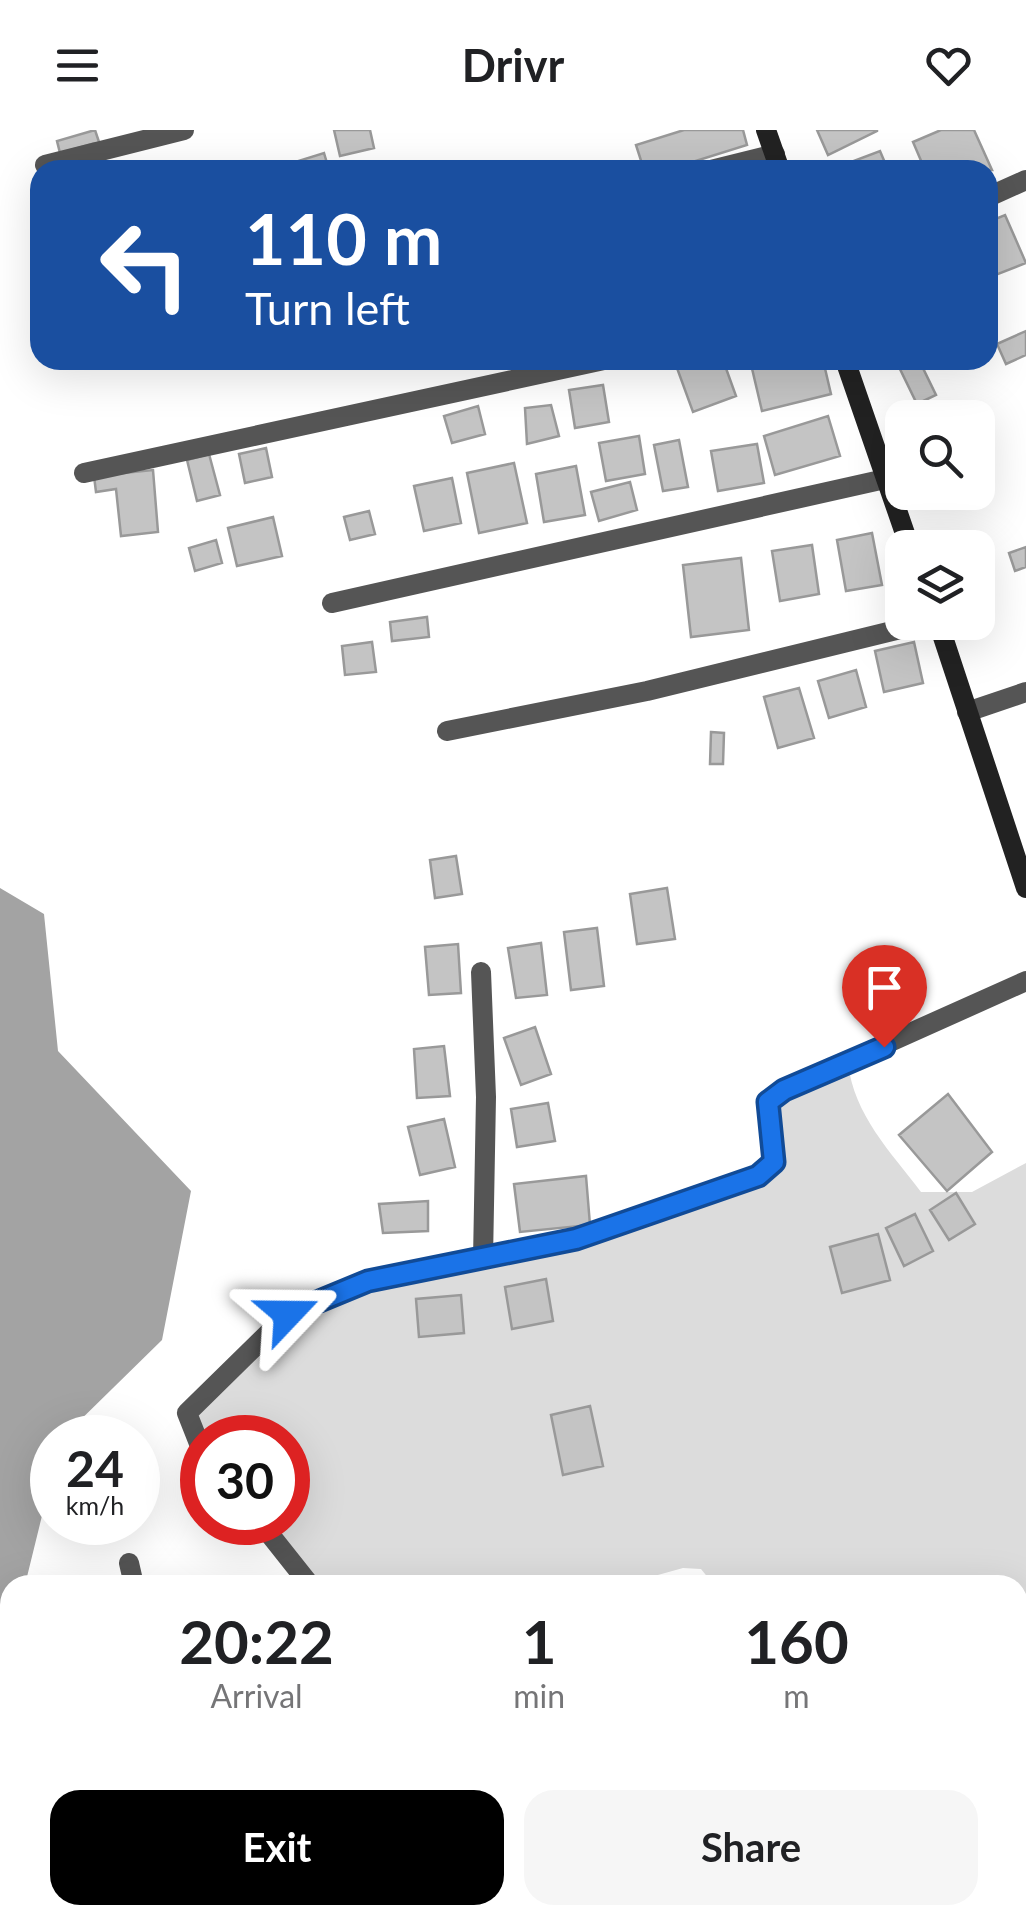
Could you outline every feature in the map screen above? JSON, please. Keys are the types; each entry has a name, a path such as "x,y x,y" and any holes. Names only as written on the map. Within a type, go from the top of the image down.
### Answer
{"main road":[{"path":"766,130 776,160"},
{"path":"848,370 885,476"},
{"path":"944,640 1026,888"}],"street":[{"path":"65,160 184,130"},
{"path":"998,193 1026,180"},
{"path":"84,473 558,370"},
{"path":"332,603 885,479"},
{"path":"448,731 647,691 885,633"},
{"path":"968,712 1026,692"},
{"path":"481,972 486,1097 482,1259"},
{"path":"188,1415 288,1314 368,1281 576,1239 758,1176 774,1162 768,1102 784,1090 1026,980"},
{"path":"278,1545 302,1575"},
{"path":"129,1562 132,1575"}],"shaded area":[{"path":"0,888 44,914 58,1051 191,1191 162,1340 85,1415 30,1415 30,1545 35,1545 27,1575 0,1575"},
{"path":"848,1063 866,1116 921,1192 972,1192 1026,1163 1026,1575 706,1575 701,1569 683,1568 658,1575 302,1575 278,1545 310,1545 310,1415 187,1413 288,1314 368,1281 576,1239 774,1161 768,1102"}],"building":[{"path":"95,130 99,142 60,153 57,141"},
{"path":"334,130 370,130 374,148 340,156"},
{"path":"684,130 743,130 747,145 699,160 641,160 636,145"},
{"path":"817,130 877,130 877,131 828,155"},
{"path":"941,130 974,130 988,160 921,160 913,142"},
{"path":"880,151 884,160 856,160"},
{"path":"324,153 326,160 301,160"},
{"path":"1005,215 1026,263 998,274 998,218"},
{"path":"1026,331 1026,355 1006,364 998,344"},
{"path":"678,370 727,370 736,396 693,412"},
{"path":"752,370 825,370 831,394 762,411"},
{"path":"900,370 924,370 936,395 915,400"},
{"path":"603,385 609,422 575,428 569,390"},
{"path":"551,405 559,436 527,444 525,408"},
{"path":"478,406 485,434 452,443 444,416"},
{"path":"828,416 840,456 775,475 764,436"},
{"path":"639,436 645,474 606,481 599,443"},
{"path":"679,440 688,487 663,491 654,445"},
{"path":"757,444 764,483 718,491 711,451"},
{"path":"266,448 272,477 245,483 239,454"},
{"path":"209,454 220,495 197,501 187,460"},
{"path":"514,463 527,523 479,533 467,473"},
{"path":"576,466 585,515 544,522 536,474"},
{"path":"153,470 158,532 121,536 116,489 96,492 94,476"},
{"path":"452,478 461,523 424,531 414,486"},
{"path":"630,482 637,510 599,521 591,492"},
{"path":"369,511 375,534 350,540 344,517"},
{"path":"273,517 282,556 237,566 228,528"},
{"path":"872,533 882,585 846,591 837,540"},
{"path":"216,540 222,563 195,571 189,548"},
{"path":"812,545 819,594 780,601 772,551"},
{"path":"1026,547 1026,567 1015,571 1009,553"},
{"path":"741,558 749,630 691,637 683,565"},
{"path":"427,617 429,637 392,641 390,622"},
{"path":"372,642 376,672 345,675 342,646"},
{"path":"914,642 923,683 884,692 875,651"},
{"path":"856,670 866,707 829,718 818,681"},
{"path":"799,688 814,738 778,748 764,697"},
{"path":"711,732 724,733 723,764 710,764"},
{"path":"456,856 462,894 435,898 430,860"},
{"path":"667,888 675,939 637,944 630,894"},
{"path":"597,928 604,986 571,990 564,932"},
{"path":"541,943 547,995 516,998 508,948"},
{"path":"458,944 461,993 429,995 425,947"},
{"path":"535,1027 551,1074 521,1085 504,1038"},
{"path":"444,1046 450,1096 417,1098 414,1049"},
{"path":"948,1094 992,1152 947,1191 899,1135"},
{"path":"548,1103 555,1141 517,1147 511,1109"},
{"path":"444,1119 455,1167 420,1175 408,1127"},
{"path":"586,1176 590,1225 520,1232 514,1184"},
{"path":"956,1193 975,1224 949,1240 930,1210"},
{"path":"428,1201 428,1231 383,1233 379,1204"},
{"path":"915,1214 933,1251 904,1266 886,1228"},
{"path":"878,1234 890,1280 842,1293 830,1247"},
{"path":"546,1279 553,1321 512,1329 505,1287"},
{"path":"461,1295 464,1333 419,1337 416,1299"},
{"path":"590,1406 603,1466 563,1475 551,1415"}],"route":[{"path":"288,1314 368,1281 576,1239 758,1176 774,1162 768,1102 784,1090 884,1047"}]}
